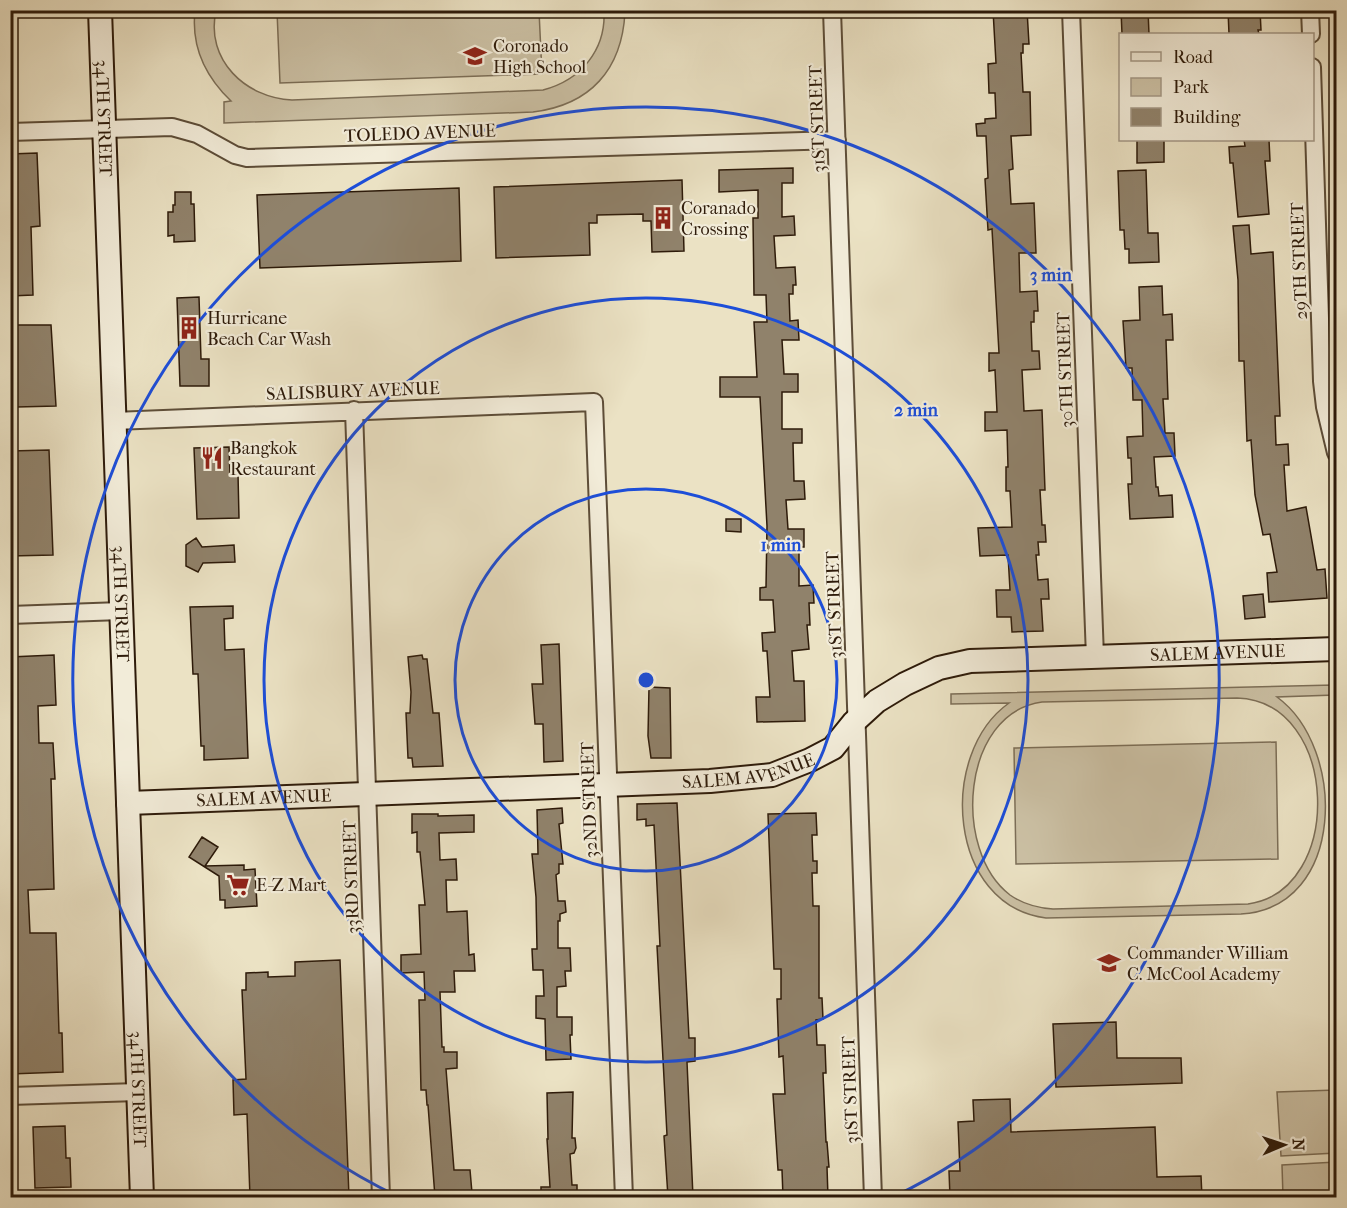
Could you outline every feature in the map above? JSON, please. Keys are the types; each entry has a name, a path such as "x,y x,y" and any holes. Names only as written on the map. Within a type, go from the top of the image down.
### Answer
{"street":[{"name":"34TH STREET","path":"100,10 142,1197"},
{"name":"31ST STREET","path":"832,10 873,1197"},
{"name":"30TH STREET","path":"1071,10 1095,657"},
{"path":"1310,10 1311,33"},
{"name":"TOLEDO AVENUE","path":"10,132 172,127 197,134 235,156 247,158 837,140"},
{"name":"29TH STREET","path":"1314,131 1322,381 1325,407 1336,453"},
{"name":"SALISBURY AVENUE","path":"114,421 594,402"},
{"name":"32ND STREET","path":"594,402 624,1197"},
{"name":"33RD STREET","path":"354,410 381,1197"},
{"path":"10,615 121,611"},
{"name":"SALEM AVENUE","path":"128,803 710,781 772,775 833,748 858,718 877,701 905,684 939,668 970,661 1336,649"},
{"path":"10,1096 138,1092"}],"green space":[{"path":"195,11 216,11 214,29 217,45 223,60 233,73 245,84 259,92 275,98 292,100 543,90 569,79 588,61 601,38 604,11 625,12 623,33 610,67 586,93 571,102 553,108 533,112 224,123 224,102 231,101 214,81 202,60 195,37"},
{"path":"277,11 539,11 542,74 280,83"},
{"path":"1334,685 1335,695 1277,697 1300,721 1316,752 1324,786 1325,822 1317,856 1301,885 1276,905 1241,914 1046,918 1013,907 989,887 972,858 964,825 963,790 971,756 986,726 1009,703 951,704 951,694","holes":["1237,698 1271,707 1296,730 1311,761 1318,797 1314,834 1302,867 1280,892 1248,904 1053,909 1030,905 1015,898 991,875 979,848 973,817 974,786 981,756 995,731 1015,712 1042,702"]},
{"path":"1276,742 1278,859 1016,864 1014,748"},
{"path":"1336,1090 1336,1153 1281,1156 1277,1092"},
{"path":"1336,1162 1336,1197 1283,1197 1282,1165"}],"building":[{"path":"993,10 1027,10 1029,44 1023,44 1023,53 1021,53 1023,92 1030,92 1031,135 1011,136 1013,169 1009,170 1011,204 1034,203 1036,253 1019,253 1020,292 1037,291 1038,311 1034,311 1034,322 1031,322 1032,351 1039,351 1040,369 1022,370 1024,411 1042,410 1045,490 1040,490 1042,525 1045,525 1046,542 1038,542 1039,555 1036,555 1038,580 1048,579 1049,599 1041,599 1043,631 1012,632 1011,617 997,617 996,590 1010,590 1008,555 980,556 978,528 1012,527 1010,491 1006,491 1007,430 985,431 985,412 997,412 995,370 989,371 989,353 999,353 992,229 988,230 985,179 988,178 986,136 977,136 976,124 985,123 985,119 996,118 995,93 989,93 988,64 996,63"},
{"path":"1121,10 1148,10 1149,33 1122,33"},
{"path":"1228,10 1260,10 1261,30 1258,30 1259,33 1229,33"},
{"path":"1137,141 1164,141 1164,162 1137,163"},
{"path":"1244,141 1269,141 1270,161 1265,161 1269,214 1238,217 1233,163 1230,163 1229,147 1245,146"},
{"path":"37,153 40,226 31,227 33,295 10,296 10,154"},
{"path":"793,168 793,183 782,183 782,217 794,216 795,235 774,236 776,268 795,267 796,285 793,285 793,294 789,294 790,321 798,320 799,340 782,340 784,374 798,374 798,392 782,392 782,429 802,429 802,443 793,443 794,481 804,481 805,499 786,500 788,529 804,529 804,547 799,547 799,586 813,585 814,603 809,603 810,625 807,625 809,649 792,651 794,681 804,681 805,721 757,722 756,697 770,697 767,651 763,651 762,633 775,632 773,600 760,600 760,588 766,587 767,526 760,397 720,397 720,377 757,377 754,322 767,322 766,295 754,295 753,218 758,218 758,190 719,192 719,170"},
{"path":"1146,170 1148,233 1158,233 1159,262 1129,263 1129,249 1125,249 1124,230 1120,230 1118,171"},
{"name":"Coranado Crossing","path":"682,180 684,251 652,252 651,221 643,221 643,214 597,215 597,223 589,223 590,255 496,258 494,187"},
{"path":"459,188 461,261 260,268 257,195"},
{"path":"175,192 191,192 191,204 194,204 195,241 174,242 174,235 168,236 168,212 173,212"},
{"path":"1249,225 1251,254 1273,252 1280,416 1275,416 1276,445 1288,444 1289,465 1284,465 1287,511 1306,507 1317,570 1325,569 1327,598 1269,602 1267,573 1277,572 1270,534 1263,535 1255,495 1251,440 1247,441 1244,361 1239,361 1238,280 1233,226"},
{"path":"1162,286 1163,315 1172,314 1173,340 1166,340 1168,399 1163,399 1165,433 1174,433 1175,456 1154,457 1156,487 1158,487 1159,496 1172,495 1173,517 1130,519 1128,484 1132,484 1127,437 1143,436 1142,400 1133,400 1132,368 1126,368 1123,321 1140,320 1139,287"},
{"name":"Hurricane Beach Car Wash","path":"199,297 201,359 209,359 209,386 180,386 177,298"},
{"path":"16,325 51,325 56,406 17,407"},
{"path":"229,447 230,474 238,474 239,518 197,519 194,448"},
{"path":"49,450 53,555 10,556 10,451"},
{"path":"726,519 741,519 741,532 726,531"},
{"path":"196,538 202,547 234,545 235,562 203,563 198,572 186,566 186,545"},
{"path":"1263,594 1265,617 1245,619 1243,596"},
{"path":"233,606 233,618 224,619 225,650 244,649 248,758 204,760 204,746 201,746 198,674 193,674 190,607"},
{"path":"559,644 563,761 544,762 543,724 535,724 532,684 543,684 541,645"},
{"path":"54,655 56,705 38,706 39,743 53,743 55,779 51,779 54,889 28,890 30,933 56,933 59,1033 62,1033 63,1072 10,1074 10,817 17,817 16,780 10,780 10,657"},
{"path":"422,655 423,659 427,659 433,713 439,713 443,766 413,767 412,758 408,758 406,713 410,713 411,692 408,657"},
{"path":"649,687 670,688 671,758 651,758 648,736"},
{"path":"677,803 689,1038 695,1038 695,1061 687,1062 693,1197 668,1197 654,825 646,826 646,819 637,820 637,804"},
{"path":"562,808 563,823 559,824 563,864 559,864 559,873 556,875 558,901 565,901 566,912 560,914 560,921 558,921 558,948 570,948 571,971 565,971 566,986 557,987 557,1017 572,1017 571,1059 546,1060 545,1019 536,1018 536,996 544,996 543,970 533,970 532,949 537,949 532,854 538,854 537,810"},
{"path":"816,813 817,835 812,835 813,861 817,861 817,873 812,873 813,906 819,906 819,998 822,998 823,1019 816,1020 817,1045 825,1045 826,1073 823,1073 829,1167 827,1167 828,1197 783,1197 782,1170 778,1170 773,1094 785,1094 783,1056 779,1057 777,999 781,999 781,969 774,969 768,814"},
{"path":"412,814 474,815 474,832 439,833 440,860 456,859 457,880 446,880 447,912 467,911 469,955 474,954 475,971 454,971 455,992 440,992 442,1047 444,1047 444,1052 457,1052 457,1068 446,1069 454,1170 470,1170 472,1193 455,1193 455,1197 435,1197 428,1105 426,1090 421,1090 419,1000 425,1000 424,972 401,973 401,955 421,954 419,905 425,905 420,852 417,852 417,832 412,833"},
{"name":"E-Z Mart","path":"202,837 218,847 205,866 244,865 244,870 255,869 257,906 225,908 225,900 220,900 219,876 189,857"},
{"path":"340,960 349,1197 250,1197 247,1114 234,1115 233,1080 246,1079 242,990 246,990 246,973 268,972 268,977 295,976 295,962"},
{"path":"1116,1022 1117,1058 1181,1058 1182,1083 1056,1087 1053,1024"},
{"path":"573,1092 572,1138 575,1138 576,1148 574,1153 570,1154 572,1185 577,1185 577,1197 541,1197 541,1187 550,1187 547,1093"},
{"path":"1010,1099 1011,1132 1155,1127 1157,1177 1201,1176 1202,1197 950,1197 949,1171 960,1171 958,1122 974,1121 973,1100"},
{"path":"65,1126 66,1158 70,1158 71,1187 35,1188 33,1127"}],"place":[{"name":"Coronado High School","path":"475,56"},
{"name":"Coranado Crossing","path":"663,218"},
{"name":"Hurricane Beach Car Wash","path":"189,328"},
{"name":"Bangkok Restaurant","path":"212,458"},
{"name":"E-Z Mart","path":"238,885"},
{"name":"Commander William C. McCool Academy","path":"1109,963"}]}
